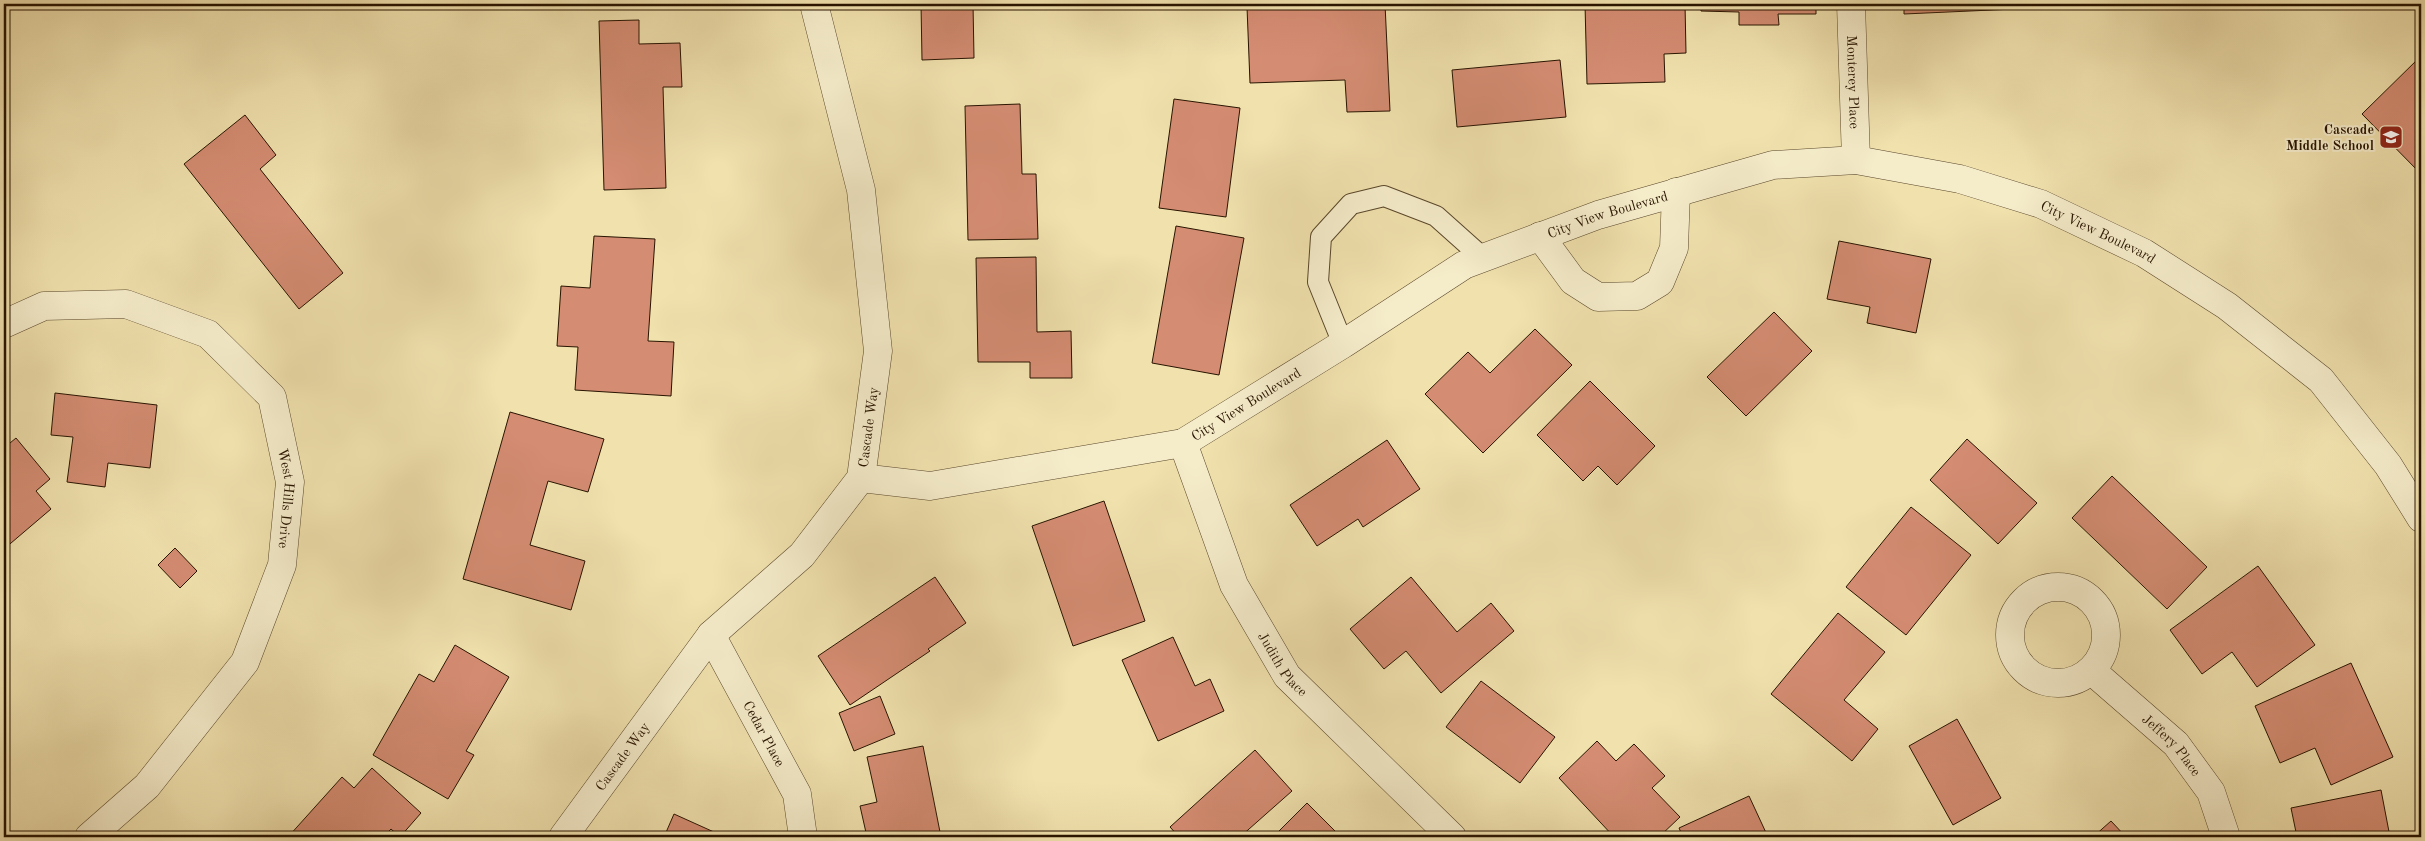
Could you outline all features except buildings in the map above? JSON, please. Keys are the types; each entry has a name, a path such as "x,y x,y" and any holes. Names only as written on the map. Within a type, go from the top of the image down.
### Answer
{"street":[{"name":"Cascade Way","path":"563,837 711,635 802,555 861,478 878,351 861,190 814,4"},
{"name":"Monterey Place","path":"1851,4 1856,160"},
{"name":"City View Boulevard","path":"861,478 930,486 1183,443 1343,344 1464,266 1483,258 1598,215 1773,165 1856,160 1960,179 2041,204 2144,254 2227,306 2321,380 2388,465 2421,518"},
{"name":"City View Boulevard","path":"1540,236 1573,281 1598,297 1637,296 1660,282 1674,248 1676,192"},
{"name":"West Hills Drive","path":"4,324 44,306 126,304 208,334 272,396 290,482 282,565 245,662 147,786 89,837"},
{"name":"Judith Place","path":"1183,443 1234,585 1287,676 1452,837"},
{"name":"Cedar Place","path":"711,635 796,794 803,837"},
{"name":"Jeffery Place","path":"2092,671 2176,744 2211,792 2226,837"}],"lane":[{"path":"1343,344 1318,282 1321,237 1351,204 1384,196 1436,216 1483,258"}],"place":[{"name":"Cascade Middle School","path":"2391,137"}]}
